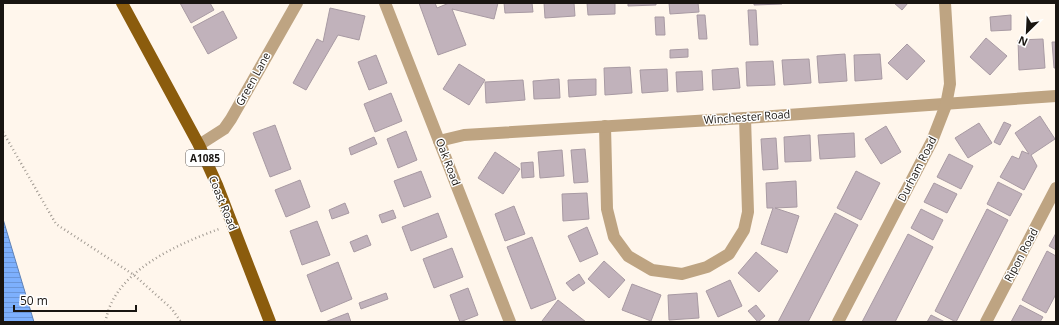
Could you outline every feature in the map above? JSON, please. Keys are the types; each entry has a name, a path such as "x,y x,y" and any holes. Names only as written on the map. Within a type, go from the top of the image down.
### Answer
{"main road":[{"name":"Coast Road","path":"122,3 199,145 217,185 270,322"}],"street":[{"name":"Green Lane","path":"199,145 224,129 296,3"},
{"name":"Oak Road","path":"385,3 510,322"},
{"name":"Durham Road","path":"838,322 932,141 946,105 950,84 945,3"},
{"name":"Winchester Road","path":"440,141 464,134 745,118 946,105 1056,96"},
{"path":"605,126 607,209 614,237 628,256 652,270 682,274 707,266 728,254 744,230 748,212 745,118"},
{"name":"Ripon Road","path":"986,322 1056,188"}],"path":[{"path":"3,132 56,224 134,275 172,309 181,322"},
{"path":"105,322 111,304 127,280 158,256 188,241 221,228"}],"water":[{"path":"3,219 34,322 3,322"}],"building":[{"path":"180,3 210,3 214,10 191,23"},
{"path":"419,3 435,3 437,8 449,3 498,3 494,19 452,9 466,45 438,55"},
{"path":"504,3 532,3 533,12 505,13"},
{"path":"544,3 574,3 575,16 545,18"},
{"path":"587,3 615,3 615,14 588,15"},
{"path":"628,3 656,3 656,5 628,6"},
{"path":"669,3 698,3 699,12 670,14"},
{"path":"754,3 782,3 782,4 754,5"},
{"path":"894,3 908,3 902,10"},
{"path":"330,8 365,16 359,40 338,35 306,90 293,83 317,39 323,42"},
{"path":"748,10 756,10 758,45 750,45"},
{"path":"223,11 237,38 208,54 193,27"},
{"path":"697,15 705,15 707,39 699,39"},
{"path":"1011,15 1011,30 991,31 990,17"},
{"path":"655,17 664,17 665,35 656,35"},
{"path":"986,38 1007,56 990,75 970,57"},
{"path":"1043,39 1045,68 1019,70 1018,40"},
{"path":"1052,42 1056,42 1056,68 1054,68"},
{"path":"907,44 925,61 907,80 888,63"},
{"path":"688,49 688,57 670,58 670,50"},
{"path":"845,54 847,81 819,83 817,56"},
{"path":"880,54 882,79 855,81 854,55"},
{"path":"376,55 387,83 369,90 358,62"},
{"path":"809,59 811,83 784,85 782,60"},
{"path":"773,61 775,85 747,86 746,62"},
{"path":"459,64 485,80 469,105 443,89"},
{"path":"630,67 632,93 605,95 604,68"},
{"path":"738,68 740,88 713,90 712,70"},
{"path":"667,69 668,91 642,93 640,70"},
{"path":"702,71 703,90 677,92 676,72"},
{"path":"559,79 560,98 534,99 533,81"},
{"path":"596,79 596,95 569,97 568,80"},
{"path":"523,80 525,100 486,103 485,82"},
{"path":"391,93 402,121 375,132 364,104"},
{"path":"1040,116 1055,139 1031,155 1037,166 1024,190 1000,177 1012,156 1019,159 1022,151 1029,154 1015,133"},
{"path":"1004,122 1011,125 1000,145 994,142"},
{"path":"979,123 992,143 968,158 955,138"},
{"path":"275,125 291,169 270,177 253,133"},
{"path":"886,126 901,152 881,164 865,139"},
{"path":"406,131 417,160 398,168 387,139"},
{"path":"854,133 855,157 820,159 818,135"},
{"path":"810,135 811,161 785,162 784,137"},
{"path":"374,137 377,144 351,155 349,148"},
{"path":"776,138 778,169 763,170 761,139"},
{"path":"585,149 588,182 574,183 571,150"},
{"path":"562,150 564,176 540,178 538,152"},
{"path":"495,152 520,169 503,194 478,178"},
{"path":"949,154 973,166 961,189 937,177"},
{"path":"533,162 534,177 522,178 521,163"},
{"path":"421,171 431,197 404,207 394,181"},
{"path":"856,171 880,183 861,220 837,208"},
{"path":"300,180 310,207 286,217 275,190"},
{"path":"796,181 797,207 775,208 799,216 787,253 761,244 773,208 767,208 766,183"},
{"path":"998,182 1022,194 1010,216 987,204"},
{"path":"934,183 957,194 947,213 924,202"},
{"path":"587,193 589,219 563,221 562,194"},
{"path":"345,203 349,213 332,219 329,210"},
{"path":"514,206 525,234 505,241 495,214"},
{"path":"921,209 943,220 933,240 911,228"},
{"path":"987,209 1008,220 956,322 935,311"},
{"path":"393,210 396,218 382,223 379,215"},
{"path":"438,213 447,237 411,251 402,227"},
{"path":"835,213 858,225 808,322 778,322"},
{"path":"317,221 330,255 302,265 290,231"},
{"path":"587,227 598,254 580,262 568,236"},
{"path":"1056,233 1056,250 1049,246"},
{"path":"908,234 933,247 895,322 862,322"},
{"path":"367,235 371,245 354,252 350,242"},
{"path":"532,237 556,299 531,309 507,247"},
{"path":"452,248 463,277 434,288 423,259"},
{"path":"1047,251 1056,256 1056,294 1046,313 1022,300"},
{"path":"756,252 778,271 759,292 738,273"},
{"path":"604,261 625,280 609,298 588,279"},
{"path":"338,262 352,299 321,312 307,275"},
{"path":"579,274 585,283 573,291 566,283"},
{"path":"730,280 742,306 718,317 706,291"},
{"path":"632,284 661,295 651,321 622,310"},
{"path":"468,288 478,315 460,322 450,295"},
{"path":"386,293 388,299 361,309 359,303"},
{"path":"697,293 699,318 669,320 668,295"},
{"path":"558,300 586,322 542,321"},
{"path":"756,305 765,316 758,322 748,311"},
{"path":"1020,305 1043,317 1040,322 1011,322"},
{"path":"348,313 351,322 325,322"},
{"path":"931,315 945,322 927,322"}]}
